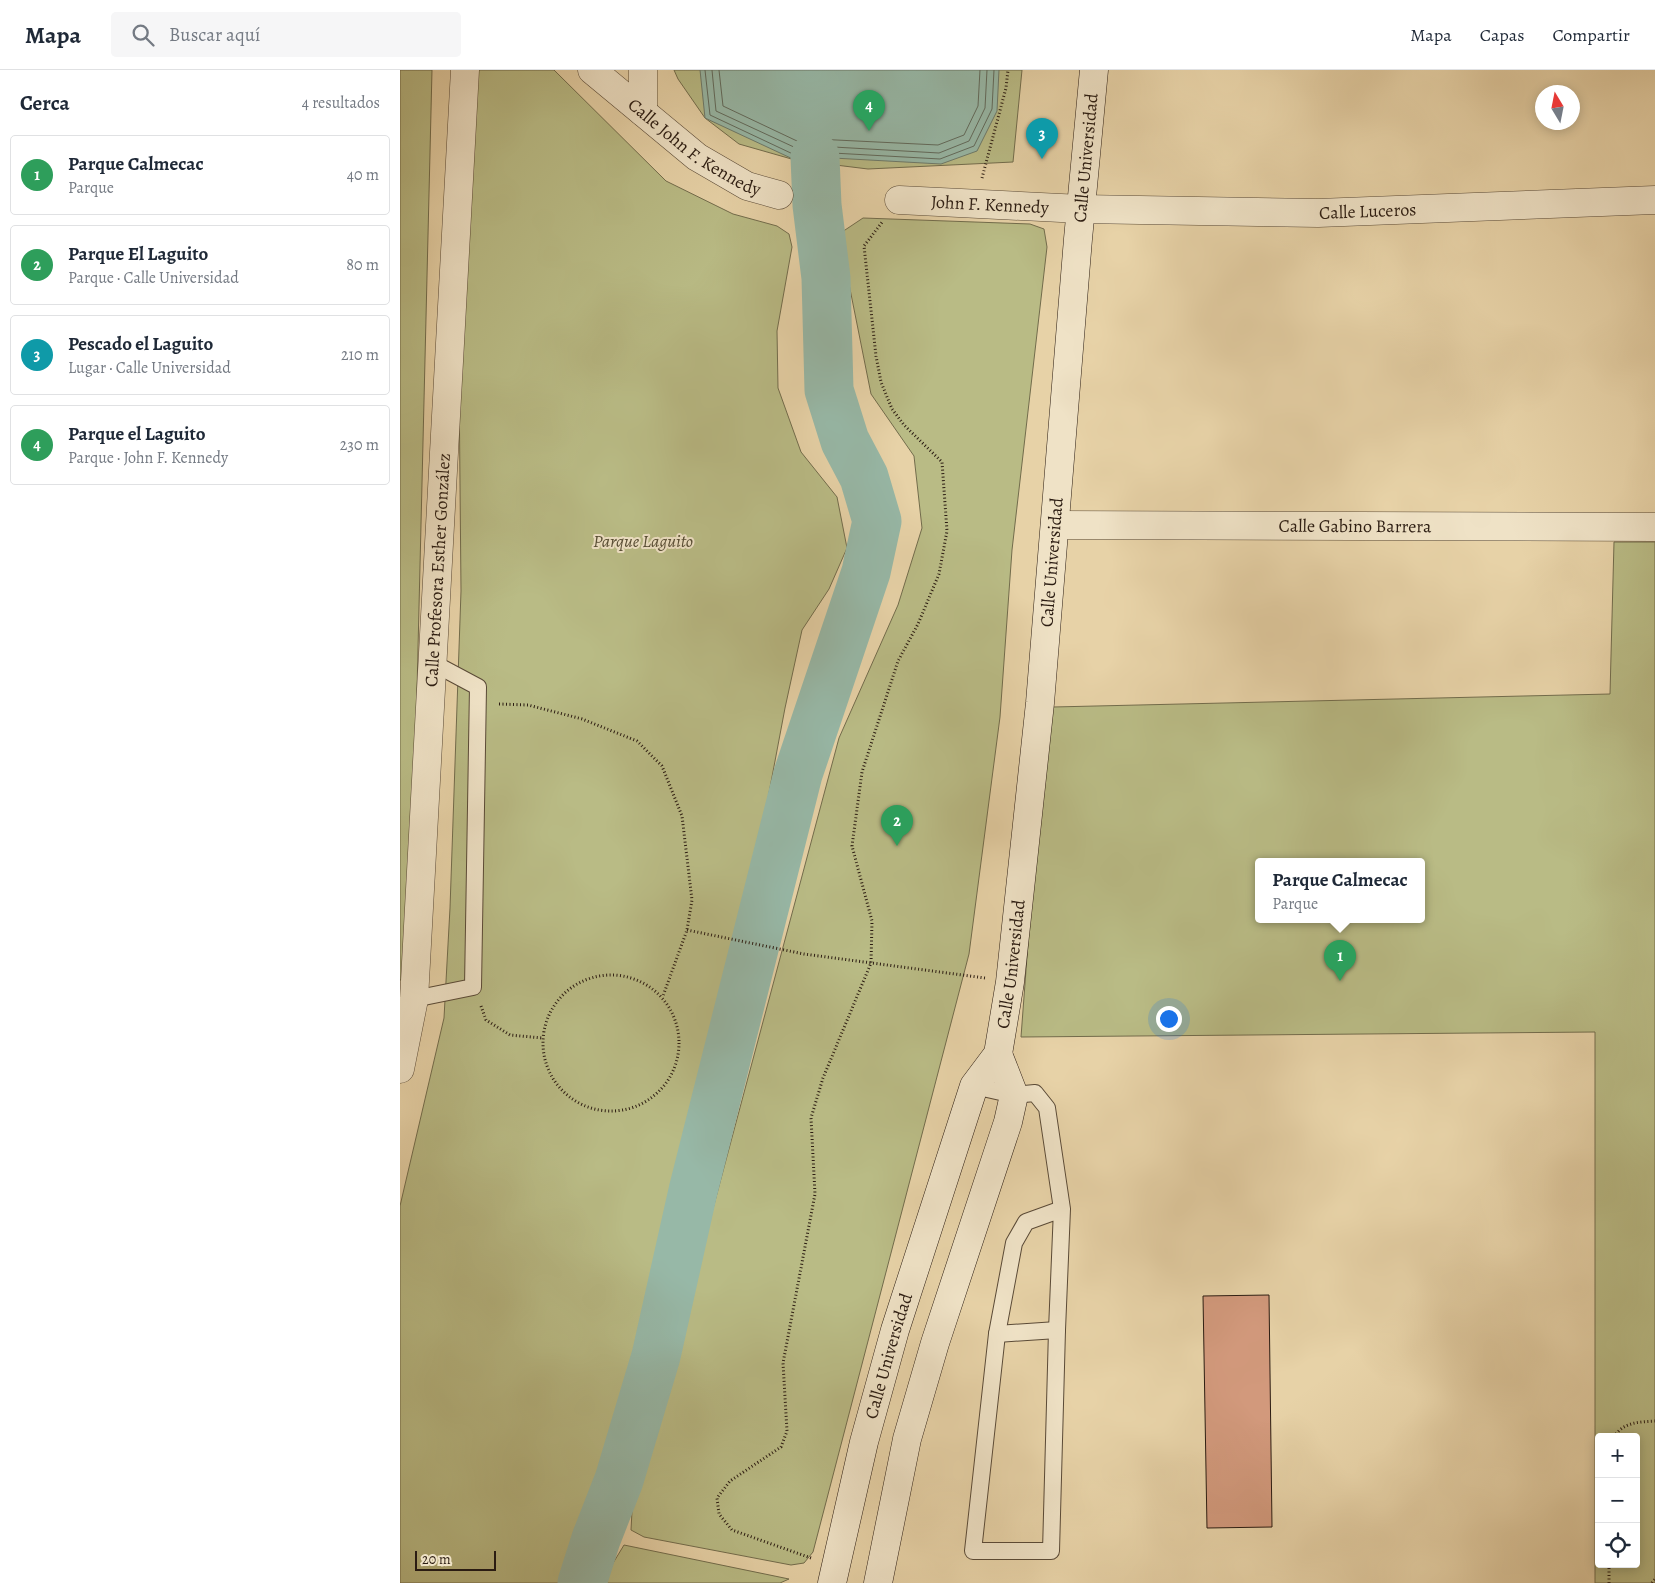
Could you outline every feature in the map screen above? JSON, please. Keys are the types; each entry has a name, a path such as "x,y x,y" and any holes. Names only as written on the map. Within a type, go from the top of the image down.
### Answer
{"street":[{"name":"Calle Profesora Esther González","path":"400,1069 433,663 465,70"},
{"name":"Calle John F. Kennedy","path":"592,70 696,157 747,186 779,196"},
{"path":"643,70 643,112"},
{"name":"Calle Universidad","path":"834,1575 864,1442 895,1330 974,1086 998,1054 1010,982 1040,703 1094,70"},
{"name":"John F. Kennedy","path":"899,200 1081,209"},
{"name":"Calle Luceros","path":"1081,209 1318,212 1655,200"},
{"name":"Calle Gabino Barrera","path":"1055,525 1655,527"},
{"name":"Calle Universidad","path":"998,1054 1014,1096"},
{"path":"878,1583 907,1439 935,1343 1008,1122 1014,1096"},
{"path":"895,1330 935,1343"}],"lane":[{"path":"407,999 473,987 478,687 433,663"},
{"path":"974,1086 1014,1096 1035,1093 1048,1108 1062,1209 1051,1551 973,1551 997,1334 1014,1243 1026,1222 1062,1209"},
{"path":"997,1334 1057,1330"}],"path":[{"path":"981,180 996,130 1006,88 1008,70"},
{"path":"834,1575 732,1530 719,1514 716,1498 730,1481 780,1447 787,1431 783,1364 815,1194 811,1118 823,1078 871,963 872,921 852,846 862,772 898,661 918,624 939,574 947,531 942,462 904,425 892,409 881,382 876,356 864,246 899,200"},
{"path":"478,703 528,705 582,719 637,741 662,766 682,816 692,900 687,930 663,996"},
{"path":"687,930 804,954 1010,982"},
{"path":"616,974 642,980 663,996 677,1020 681,1047 674,1072 657,1094 634,1108 607,1112 581,1105 560,1088 546,1065 542,1038 549,1012 565,991 588,977 616,974"},
{"path":"473,987 486,1020 510,1035 542,1038"},
{"path":"1616,1433 1618,1430 1632,1423 1655,1421"},
{"path":"1609,1568 1609,1583"},
{"path":"1652,1583 1655,1579"}],"green space":[{"path":"400,70 432,70 410,980 400,980"},
{"name":"Parque Laguito","path":"471,70 554,70 666,181 733,214 777,226 789,234 792,247 777,331 778,388 801,452 837,497 847,548 829,589 802,630 785,708 729,1005 689,1129 659,1245 627,1427 575,1571 564,1583 400,1583 400,1206 444,1018 450,908 461,591 459,375"},
{"path":"674,70 1022,70 1013,162 868,169 795,160 739,144 705,118 678,79"},
{"path":"863,218 1030,224 1044,229 1047,247 1012,550 1000,717 969,954 813,1552 804,1563 791,1565 644,1537 631,1530 632,1511 839,738 898,605 922,528 914,456 871,394 842,249 842,232"},
{"path":"1614,542 1655,542 1655,1583 1595,1583 1595,1568 1640,1568 1640,1433 1595,1433 1595,1032 1021,1037 1029,930 1053,707 1610,694"},
{"path":"624,1545 789,1579 780,1583 601,1583"}],"water":[{"path":"700,70 999,70 997,111 977,151 941,164 815,157 795,160 705,118"}],"building":[{"path":"1269,1295 1272,1527 1207,1528 1203,1296"}],"waterway":[{"path":"582,1583 596,1539 619,1480 656,1356 693,1191 798,774 866,572 877,521 864,477 845,441 829,390 826,278 817,205 815,157"}],"place":[{"name":"Parque el Laguito","path":"869,131"},
{"name":"Pescado el Laguito","path":"1042,159"},
{"name":"Parque El Laguito","path":"897,846"},
{"name":"Parque Calmecac","path":"1340,981"}]}
